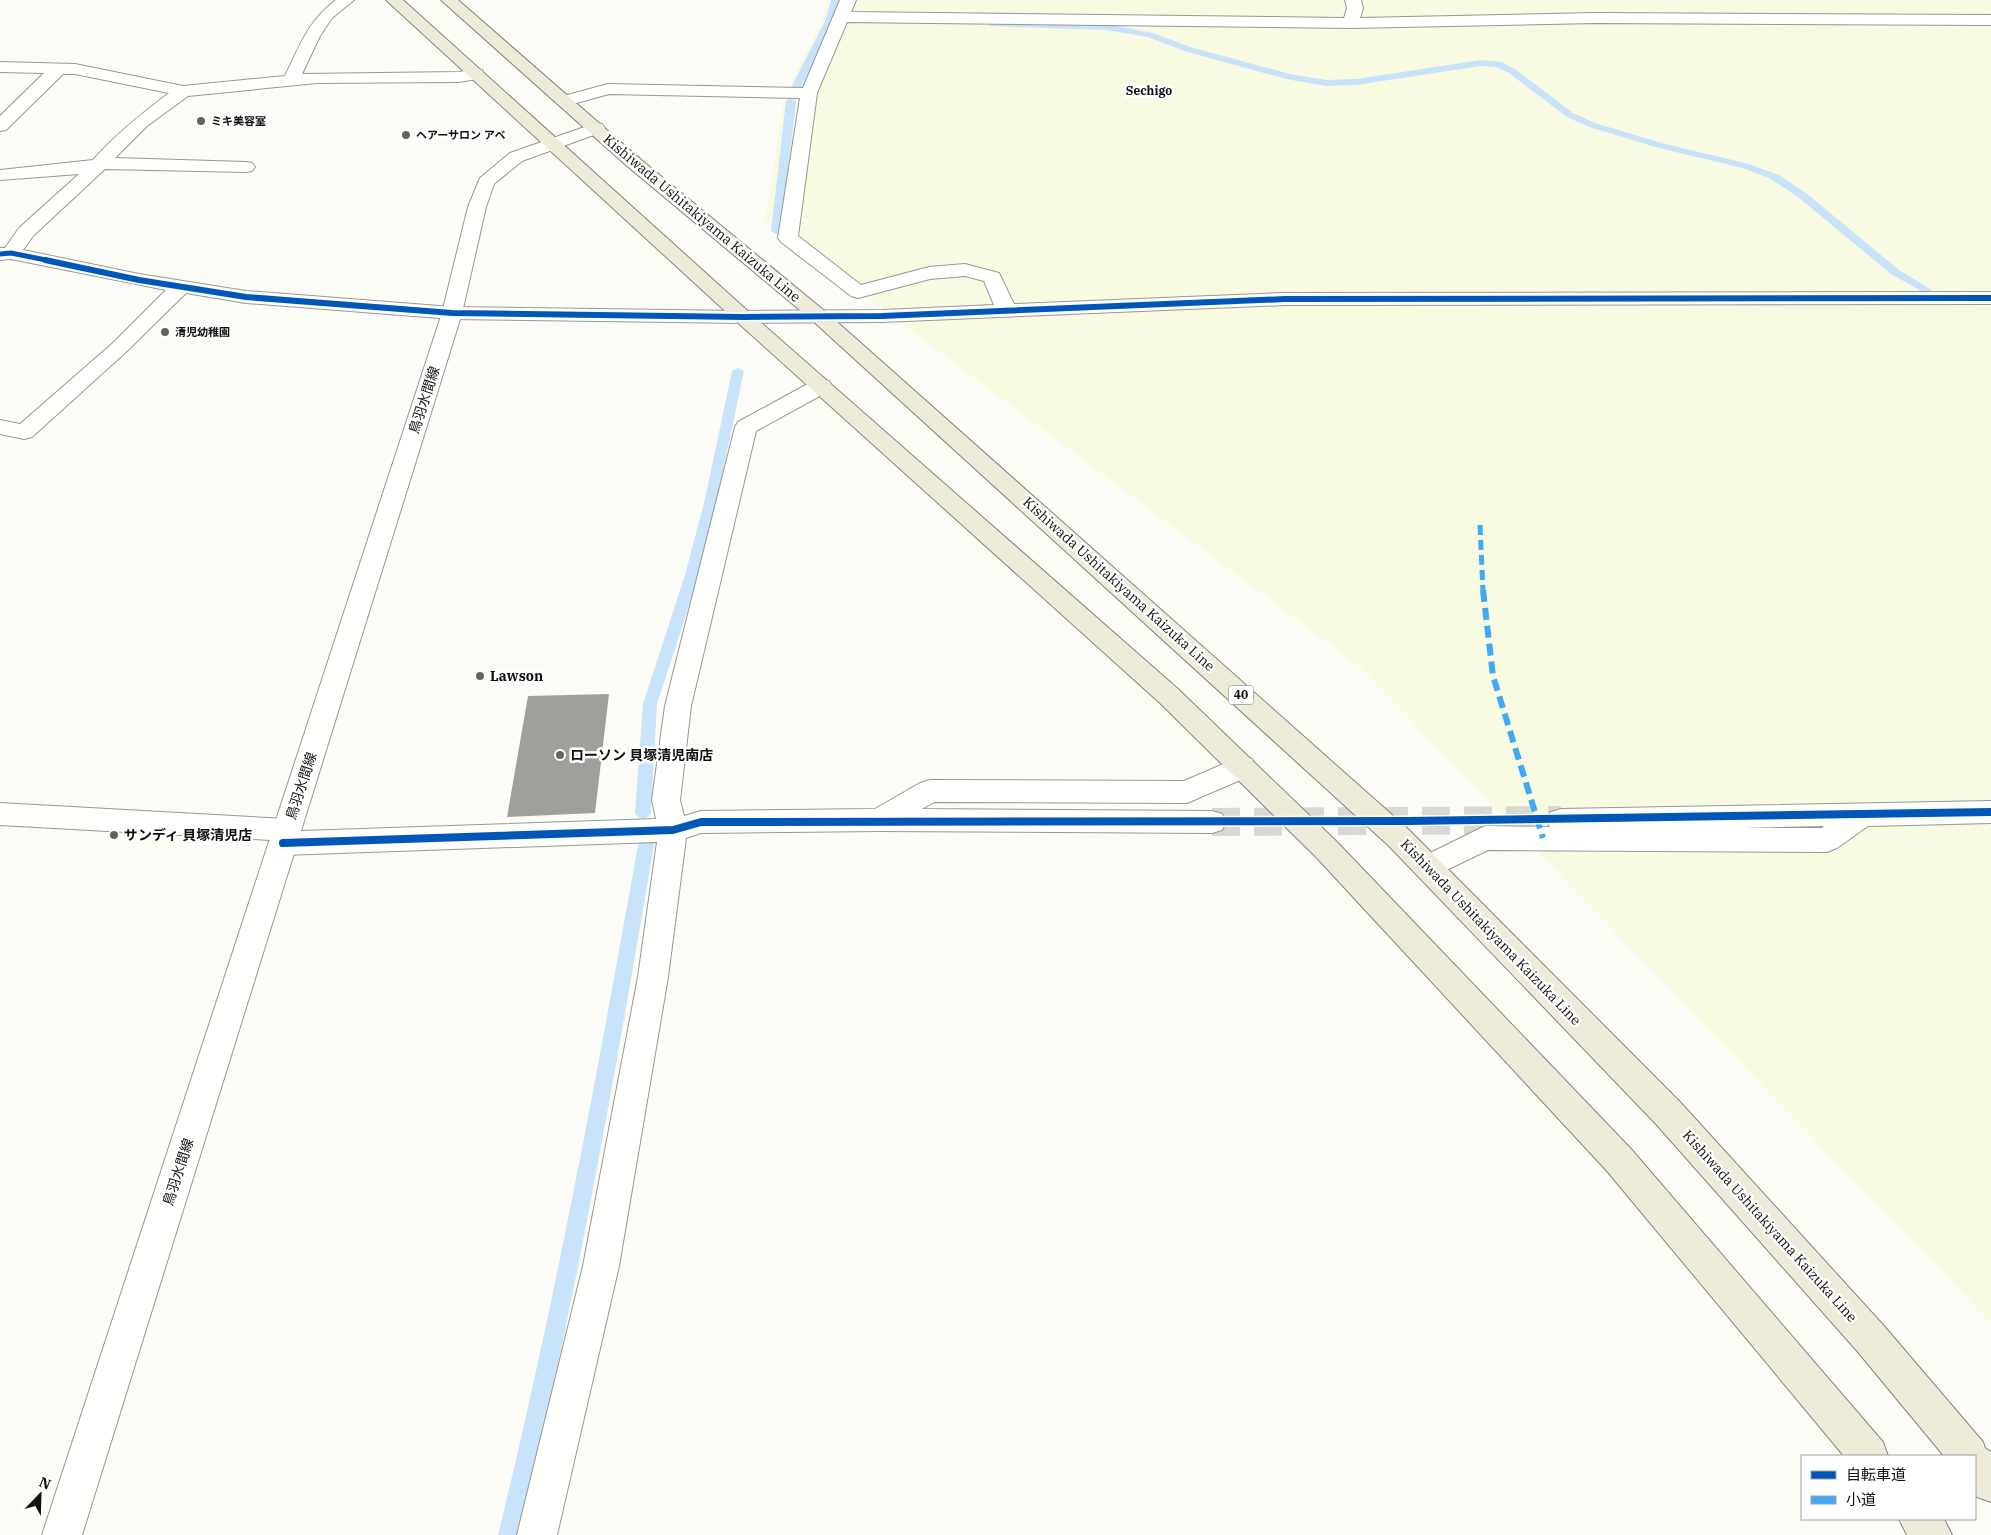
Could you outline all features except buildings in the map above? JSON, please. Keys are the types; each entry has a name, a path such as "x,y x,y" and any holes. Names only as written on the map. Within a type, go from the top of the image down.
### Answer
{"main road":[{"path":"394,0 743,317 1169,696 1242,767 1333,857 1619,1160 1868,1455"},
{"name":"Kishiwada Ushitakiyama Kaizuka Line","path":"449,0 634,162 820,316 1399,838 1668,1113 1871,1339 1968,1455"},
{"path":"1976,1465 1991,1483"},
{"path":"1920,1520 1932,1535"}],"street":[{"path":"291,81 312,36 326,15 346,0"},
{"path":"848,0 809,93 788,238 858,292 930,273 965,270 992,277 1006,309"},
{"path":"1351,23 1354,8 1352,0"},
{"path":"840,17 1351,23 1595,18 1991,20"},
{"path":"0,67 75,69 183,91 317,78 459,77 476,74"},
{"path":"0,126 58,69"},
{"path":"566,101 608,89 809,93"},
{"path":"5,254 26,232 99,165 118,143 141,122 183,91"},
{"name":"鳥羽水間線","path":"62,1535 452,313 477,207 486,182 516,157 596,128"},
{"path":"0,174 75,169 110,163 246,167"},
{"path":"5,254 181,287 246,297 452,313 743,317 882,316 1006,309 1285,299 1991,298"},
{"path":"0,427 24,432 120,347 181,287"},
{"path":"537,1535 601,1266 653,977 673,830 666,800 678,706 746,428 821,386"},
{"path":"880,820 930,791 1188,792 1242,767"},
{"path":"1560,820 1991,812"},
{"path":"0,814 285,837 673,830 701,822 880,820 1212,822"},
{"path":"1428,867 1485,838 1828,840 1862,814"}],"green space":[{"path":"828,0 1991,0 1991,1323 1360,667 765,221 784,98 821,22"}],"waterway":[{"path":"796,88 829,21 835,0"},
{"path":"992,24 1106,27 1150,35 1187,49 1289,77 1326,83 1356,82 1481,63 1498,64 1512,71 1570,115 1592,125 1662,146 1746,166 1775,177 1802,195 1895,272 1927,290"},
{"path":"776,231 791,101"},
{"path":"643,813 650,704 692,575 711,499 738,371"},
{"path":"509,1535 530,1450 567,1278 646,845"}],"tunnel":[{"path":"1212,822 1561,820"}],"marked path":[{"path":"1480,525 1484,609 1493,676 1543,838"}],"cycle path":[{"path":"0,254 11,253 139,280 246,297 452,313 743,317 882,316 1285,299 1991,298"},
{"path":"283,843 673,830 701,822 1408,821 1991,812"}],"place":[{"name":"ミキ美容室","path":"201,121"},
{"name":"ヘアーサロン アベ","path":"406,135"},
{"name":"清児幼稚園","path":"165,332"},
{"name":"Lawson","path":"480,676"},
{"name":"ローソン 貝塚清児南店","path":"560,755"},
{"name":"サンディ 貝塚清児店","path":"114,835"}],"district":[{"name":"Sechigo","path":"1149,91"}]}
